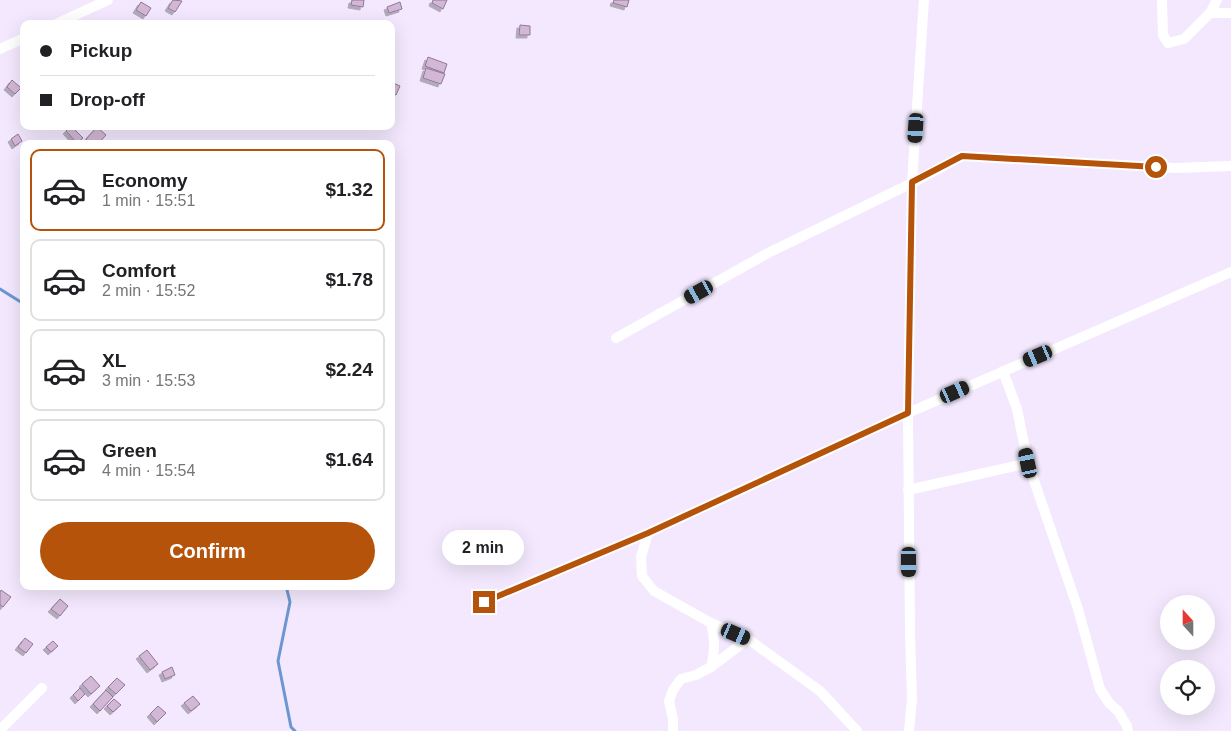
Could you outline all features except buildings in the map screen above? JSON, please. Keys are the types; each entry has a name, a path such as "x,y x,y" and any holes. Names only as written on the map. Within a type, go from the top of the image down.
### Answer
{"street":[{"path":"65,20 108,0"},
{"path":"909,731 912,699 908,413 912,182 924,0"},
{"path":"1162,0 1163,35 1168,43 1184,40 1210,13 1217,0"},
{"path":"1210,13 1231,13"},
{"path":"0,49 20,40"},
{"path":"616,338 768,253 962,156 1175,168 1231,166"},
{"path":"484,602 648,533 908,413 1231,272"},
{"path":"1003,372 1017,409 1028,463 1078,609 1100,689 1108,704 1118,711 1128,731"},
{"path":"908,490 1028,463"},
{"path":"648,533 641,557 642,576 654,591 711,623 748,639 820,691 856,731"},
{"path":"710,667 714,654 714,637 711,623"},
{"path":"673,731 673,719 669,701 673,690 681,679 696,675 710,667 748,639"},
{"path":"0,730 42,688"}],"waterway":[{"path":"0,289 20,302"},
{"path":"287,590 290,602 278,661 291,727 295,731"}],"route":[{"path":"484,602 648,533 908,413 912,182 962,156 1156,167"}]}
